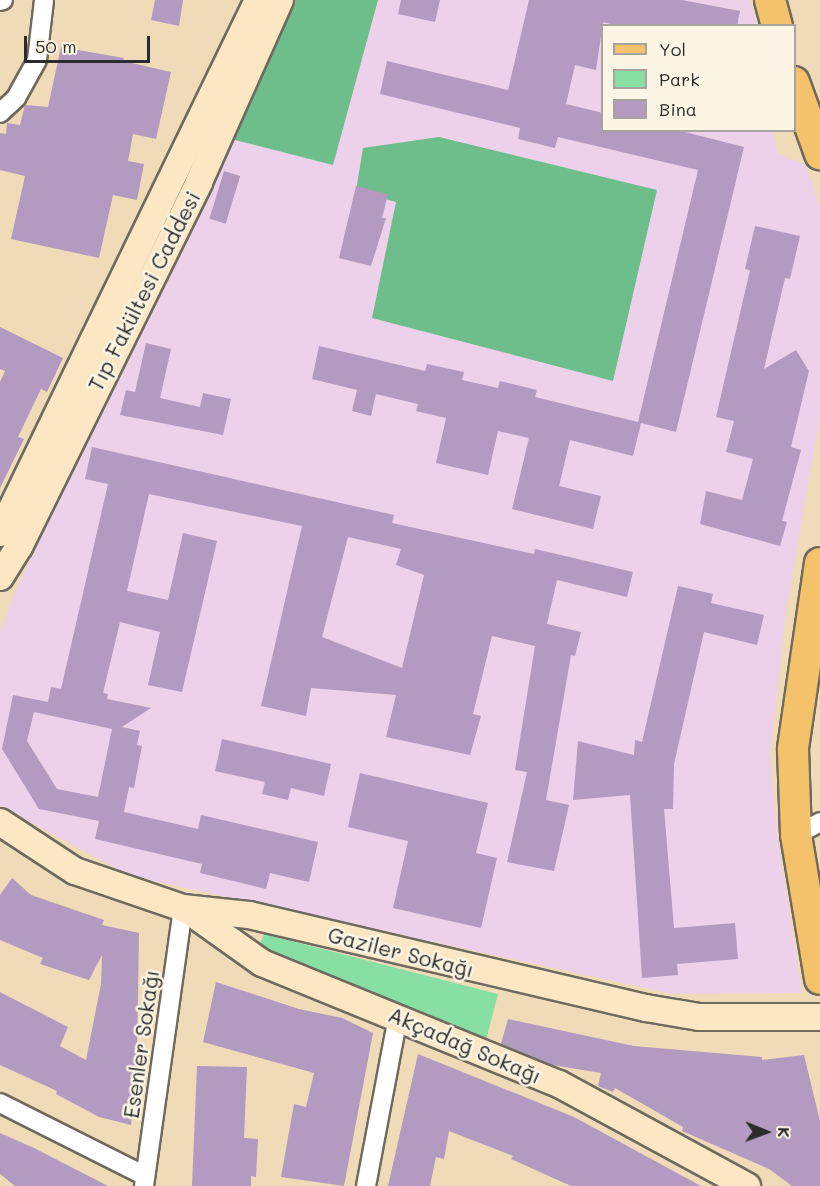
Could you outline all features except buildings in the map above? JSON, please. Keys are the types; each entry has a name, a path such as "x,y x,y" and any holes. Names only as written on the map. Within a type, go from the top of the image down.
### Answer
{"main road":[{"path":"770,0 776,24"},
{"path":"796,85 820,154"},
{"path":"820,563 793,749 808,828 820,979"}],"street":[{"path":"0,113 16,98 37,60 44,0"},
{"name":"Tıp Fakültesi Caddesi","path":"0,533 258,0"},
{"name":"Tıp Fakültesi Caddesi","path":"0,577 19,547 199,182 280,0"},
{"name":"Gaziler Sokağı","path":"0,822 75,871 183,908 249,915 646,1008 699,1017 820,1017"},
{"name":"Akçadağ Sokağı","path":"183,908 262,963 398,1016 559,1084 747,1186"},
{"name":"Esenler Sokağı","path":"144,1181 183,908"},
{"path":"366,1186 398,1016"},
{"path":"0,1103 144,1181"}],"shaded area":[{"path":"295,0 750,0 757,24 601,24 601,132 773,132 778,154 805,164 820,207 820,417 786,611 770,754 778,840 802,993 673,994 131,876 0,806 0,632 14,594"}],"green space":[{"path":"289,0 378,0 333,165 231,139"},
{"path":"439,137 657,190 613,381 372,318 396,202 356,191 363,148"},
{"path":"264,934 498,994 485,1044 257,951"}]}
